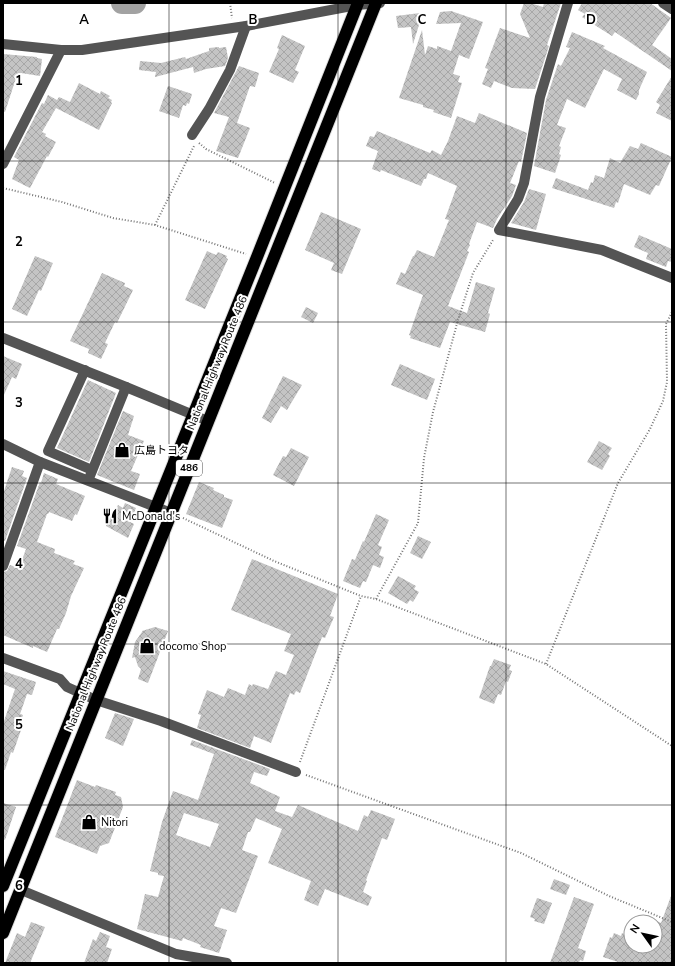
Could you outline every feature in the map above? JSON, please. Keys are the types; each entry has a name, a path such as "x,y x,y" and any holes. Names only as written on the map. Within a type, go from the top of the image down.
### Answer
{"highway":[{"name":"National Highway Route 486","path":"3,933 375,3"},
{"name":"National Highway Route 486","path":"3,886 358,4"}],"street":[{"path":"3,44 61,50 82,50 246,26 358,4 380,3"},
{"path":"568,3 540,97 524,182 518,199 499,230 602,250 672,278"},
{"path":"663,3 672,8"},
{"path":"192,135 209,109 230,70 246,26"},
{"path":"3,164 61,50"},
{"path":"3,338 208,421"},
{"path":"85,370 48,451 92,470"},
{"path":"88,481 126,387"},
{"path":"3,444 40,462 170,513"},
{"path":"3,566 40,462"},
{"path":"3,658 60,679 67,687 96,700 162,721 296,772"},
{"path":"21,890 176,954 227,963"}],"path":[{"path":"230,3 232,16"},
{"path":"155,225 197,141 206,149 284,187"},
{"path":"3,188 62,202 113,218 155,225 257,257"},
{"path":"376,599 418,523 424,458 433,412 458,320 473,273 499,230"},
{"path":"546,664 618,483 650,429 663,401 667,382 666,324 672,312"},
{"path":"170,513 274,561 361,596 376,599 546,664 672,746"},
{"path":"361,596 296,772 521,853 609,896 672,922"}],"building":[{"path":"524,3 530,3 543,7 544,3 561,3 547,45 549,46 535,89 512,88 494,81 491,88 482,84 488,69 485,68 500,28 530,38 520,14"},
{"path":"582,3 650,3 671,18 652,45 672,59 672,71 615,32 612,36 582,17 585,14 578,10"},
{"path":"451,11 483,22 469,59 459,55 453,74 460,76 458,82 462,83 451,118 433,112 434,110 423,107 423,105 399,98 422,30 425,55 428,46 437,49 437,46 451,51 461,23 436,24 440,12"},
{"path":"420,13 421,25 419,25 413,44 411,27 398,28 396,16"},
{"path":"572,32 605,46 603,48 647,72 636,100 617,90 622,79 604,69 585,108 567,99 557,125 566,128 559,146 561,147 559,154 561,155 555,173 534,166 546,100 558,64 561,66 570,48 566,47"},
{"path":"282,35 305,46 295,70 299,72 293,83 269,72 279,49 277,48"},
{"path":"226,47 228,58 225,66 206,69 194,73 193,67 155,77 156,72 139,70 140,61 161,63 185,57 186,59 209,51 209,48"},
{"path":"3,54 37,57 42,59 40,76 21,73 19,79 16,78 5,112 3,111"},
{"path":"239,66 259,73 255,87 250,86 237,123 250,128 238,158 216,151 229,117 214,113"},
{"path":"672,76 672,121 656,113 660,105 656,102"},
{"path":"79,83 100,94 101,91 110,96 108,98 112,100 99,130 56,108 42,132 46,134 45,136 56,142 30,188 12,179 19,160 14,157 42,103 44,104 48,95 57,100 59,97 70,102"},
{"path":"168,86 192,94 189,104 187,103 186,106 183,105 179,118 159,111"},
{"path":"479,113 527,133 521,162 519,161 510,183 516,185 512,196 493,228 477,222 467,251 469,252 448,306 467,313 476,282 495,288 488,313 490,314 485,332 450,322 440,348 410,338 411,336 409,335 423,295 396,284 401,272 405,274 417,250 434,257 449,220 445,219 457,186 428,173 421,186 381,170 380,172 372,169 378,151 366,146 370,136 374,137 377,131 430,153 432,150 441,155 457,116 475,123"},
{"path":"641,143 672,157 659,186 656,185 650,195 624,184 618,203 616,202 614,208 552,188 556,178 588,190 591,182 593,183 595,175 604,178 610,158 620,163 630,146 638,149"},
{"path":"529,189 546,194 536,230 511,223 524,202"},
{"path":"321,212 361,229 342,274 331,270 334,263 305,250"},
{"path":"639,235 672,249 672,262 668,261 666,267 646,259 648,253 634,247"},
{"path":"207,251 216,255 218,252 227,256 226,258 228,259 205,309 185,300"},
{"path":"35,256 53,263 41,291 39,290 27,316 12,309"},
{"path":"102,273 125,283 124,286 133,290 117,323 115,322 105,343 108,344 101,359 88,353 89,349 70,341"},
{"path":"306,307 318,313 313,323 301,317"},
{"path":"3,356 22,364 16,379 12,377 3,397"},
{"path":"400,364 435,379 427,400 391,385"},
{"path":"283,376 302,385 287,410 281,406 271,423 262,418"},
{"path":"88,380 116,393 89,462 57,448"},
{"path":"123,411 134,416 128,435 144,441 131,471 140,474 134,490 97,475"},
{"path":"599,441 612,448 608,454 610,456 602,470 587,462"},
{"path":"291,448 309,457 294,486 273,475 283,456 286,457"},
{"path":"12,467 24,471 22,476 27,478 5,541 3,540 3,494"},
{"path":"44,473 58,479 56,484 85,496 77,515 75,514 72,521 49,512 37,542 55,549 54,553 75,561 73,564 84,568 71,596 59,629 57,629 47,652 33,646 33,648 3,635 3,572 7,571 10,565 19,568 26,549 17,546"},
{"path":"199,482 214,488 213,490 224,495 224,497 233,500 222,528 186,514"},
{"path":"125,503 136,508 130,522 134,524 128,538 106,526 115,508 118,505 123,508"},
{"path":"376,514 389,520 378,545 382,547 379,555 384,557 380,568 373,565 366,582 363,581 360,588 343,581 352,559 355,560"},
{"path":"418,536 431,542 422,559 410,553"},
{"path":"252,559 338,594 330,616 334,617 325,638 322,637 300,693 296,691 294,695 290,693 271,743 254,736 250,748 197,728 201,715 198,714 207,690 224,697 228,688 245,695 249,684 268,689 276,671 286,675 294,655 284,651 291,634 231,610"},
{"path":"398,576 416,586 414,589 419,592 413,602 410,600 407,604 388,593"},
{"path":"155,627 168,631 148,683 138,679 141,669 138,666 135,657 132,658 135,642 142,631"},
{"path":"494,659 511,665 509,670 512,671 508,682 506,681 501,695 498,694 494,704 479,698 490,666"},
{"path":"3,671 36,682 32,695 27,694 20,714 23,715 18,729 21,730 5,770 3,770 3,724 15,689 3,684"},
{"path":"115,713 134,719 123,746 105,738"},
{"path":"192,740 270,769 267,776 254,772 250,783 280,797 275,811 292,817 298,805 358,831 364,815 368,817 371,810 395,819 387,840 382,838 366,880 367,881 363,892 372,897 368,906 325,889 318,906 304,900 311,881 268,863 282,829 256,818 250,832 248,832 242,850 258,856 236,913 221,908 214,926 227,930 219,953 200,947 201,945 183,938 182,941 137,929 145,894 158,897 164,876 150,871 162,822 173,791 198,800 214,754 190,745","holes":["184,813 219,824 210,847 176,835"]},
{"name":"Nitori","path":"77,780 95,787 96,785 116,792 115,795 121,797 123,807 109,843 100,846 97,854 55,837"},
{"path":"3,803 16,807 5,840 3,839"},
{"path":"554,879 570,885 566,895 550,889"},
{"path":"671,896 672,963 621,963 603,957 610,937 612,938 614,933 621,936 623,933 623,954 663,954 663,918"},
{"path":"574,897 594,904 578,948 586,951 583,961 580,960 579,963 550,963"},
{"path":"537,898 552,903 544,924 534,921 535,919 530,917"},
{"path":"31,922 45,927 30,963 5,963 17,933 25,937"},
{"path":"100,932 110,936 106,947 112,949 107,963 84,963 93,939 96,941"}],"waterway":[{"path":"122,3 135,3"}],"place":[{"name":"広島トヨタ","path":"122,450"},
{"name":"McDonald's","path":"110,516"},
{"name":"docomo Shop","path":"147,646"},
{"name":"Nitori","path":"89,822"}]}
